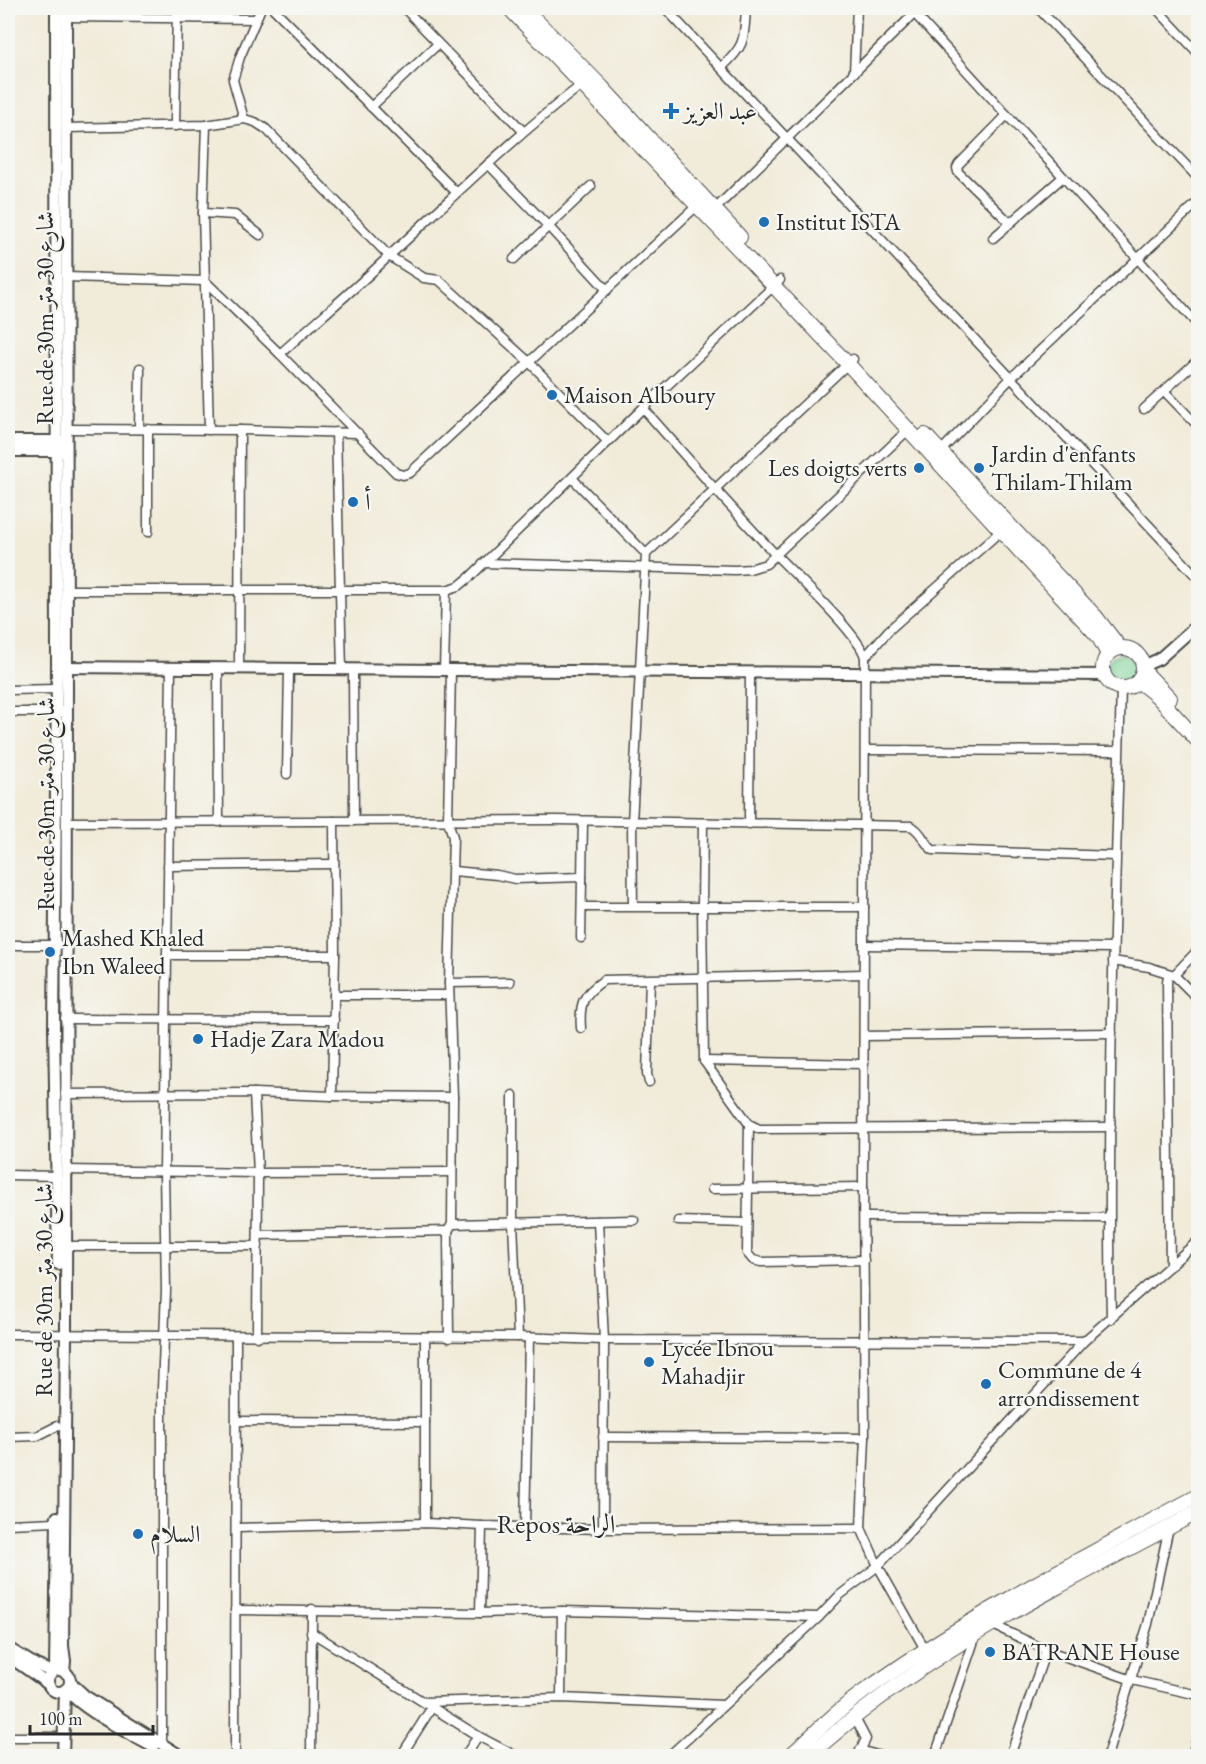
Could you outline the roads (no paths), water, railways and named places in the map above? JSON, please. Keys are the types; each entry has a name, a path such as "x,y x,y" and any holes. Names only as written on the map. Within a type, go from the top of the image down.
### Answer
{"main road":[{"path":"509,8 587,80"},
{"path":"524,8 587,80 1005,527 1098,636 1114,651"},
{"path":"851,361 909,429 938,454"},
{"path":"1141,672 1130,686 1121,688 1111,684 1104,675 1103,663 1114,651 1133,650 1141,660 1141,672 1156,696 1198,741"},
{"path":"1141,672 1198,727"},
{"path":"790,1756 861,1694 961,1628 1198,1496"},
{"path":"809,1756 904,1681 991,1624 1198,1512"},
{"path":"780,1756 827,1722"},
{"path":"816,1756 828,1739"}],"street":[{"name":"Rue de 30m شارع 30 متر","path":"56,8 62,712 54,945 54,1028 65,1246 57,1426 59,1681 63,1756"},
{"path":"175,126 177,8"},
{"path":"244,119 233,80 240,57 261,8"},
{"path":"273,8 456,192"},
{"path":"404,8 523,131"},
{"path":"665,8 1198,578"},
{"path":"722,67 736,54 742,44 747,8"},
{"path":"854,72 857,8"},
{"path":"1038,8 1198,178"},
{"path":"1156,8 1198,53"},
{"path":"712,213 917,10 1007,115 1198,325"},
{"name":"Rue de 30m شارع 30 متر","path":"59,1681 65,1661 63,1646 61,1173 65,1094 66,822 62,712 57,689 62,667 67,590 61,446 67,429 66,12"},
{"path":"66,12 177,19 256,19"},
{"path":"371,107 438,44"},
{"path":"280,354 523,131 587,80"},
{"path":"1007,115 958,164 957,168 1010,223"},
{"path":"66,128 206,125 244,119 255,122 266,129 389,256 424,278 439,280 530,363 608,442"},
{"path":"206,125 203,213 208,430"},
{"path":"488,164 607,290"},
{"path":"993,238 1063,177"},
{"path":"514,259 591,186"},
{"path":"66,277 205,281 396,473 403,476 410,473 530,363 701,202"},
{"path":"938,454 1012,377 1198,202"},
{"path":"203,213 235,215 260,235"},
{"path":"67,590 446,590 459,586 643,408 777,283"},
{"path":"1144,409 1198,360"},
{"path":"633,906 632,823 646,554 851,361"},
{"path":"140,368 148,531"},
{"path":"1165,392 1198,426"},
{"path":"643,408 714,489 861,646 865,657 863,1187 865,1438 861,1528 878,1566 926,1651"},
{"path":"67,429 240,429 358,433"},
{"path":"239,669 240,429"},
{"path":"484,563 645,569 750,569 766,564 909,429"},
{"path":"336,432 341,590 354,821"},
{"path":"8,441 61,446"},
{"path":"8,451 61,446"},
{"path":"572,478 646,554"},
{"path":"865,657 889,630 1005,527"},
{"path":"446,590 448,821 453,837 449,983 453,1097 450,1338"},
{"path":"1141,672 1198,624"},
{"path":"62,667 1104,675"},
{"path":"158,1750 171,669"},
{"path":"218,669 219,822"},
{"path":"287,774 289,670"},
{"path":"749,824 750,672"},
{"path":"1111,1319 1109,1218 1113,948 1121,688"},
{"path":"8,690 57,689"},
{"path":"8,712 62,712"},
{"path":"865,750 1118,751"},
{"path":"332,1096 335,955 334,821"},
{"path":"66,822 583,821 911,826 933,850 1115,856"},
{"path":"581,938 583,821"},
{"path":"703,823 704,1061 749,1124 759,1129 1111,1127"},
{"path":"168,866 334,864"},
{"path":"453,871 496,874 515,879 582,877"},
{"path":"582,907 864,907"},
{"path":"8,945 66,945"},
{"path":"864,945 1113,948"},
{"path":"1170,1266 1167,982 1168,976 1174,975 1198,950"},
{"path":"167,955 335,955"},
{"path":"1113,961 1131,963 1174,975 1198,999"},
{"path":"581,1028 582,1003 590,989 603,980 864,974"},
{"path":"649,1082 647,1074 651,980"},
{"path":"449,983 510,982"},
{"path":"334,995 449,995"},
{"path":"65,1019 334,1020"},
{"path":"864,1036 1112,1033"},
{"path":"704,1061 864,1064"},
{"path":"65,1094 255,1093 453,1097"},
{"path":"255,1093 258,1173 257,1337"},
{"path":"513,1095 513,1222 518,1337"},
{"path":"749,1124 747,1253 753,1260 864,1260"},
{"path":"8,1175 165,1171 452,1172"},
{"path":"712,1189 863,1187"},
{"path":"864,1216 1109,1218"},
{"path":"258,1235 513,1222 634,1220"},
{"path":"598,1221 604,1340 603,1529"},
{"path":"678,1221 747,1223"},
{"path":"669,1756 840,1595 878,1566 1084,1341 1198,1241"},
{"path":"65,1246 258,1246"},
{"path":"8,1334 518,1337 604,1340 1084,1341"},
{"path":"235,1756 236,1337"},
{"path":"425,1337 425,1523"},
{"path":"425,1337 425,1523"},
{"path":"525,1527 529,1338"},
{"path":"236,1422 425,1422"},
{"path":"8,1437 37,1436 57,1426"},
{"path":"603,1437 865,1438"},
{"path":"8,1524 57,1522"},
{"path":"236,1528 425,1523 603,1529 861,1528"},
{"path":"480,1612 482,1526"},
{"path":"1107,1756 1148,1624 1169,1527"},
{"path":"235,1610 562,1611 819,1617"},
{"path":"311,1756 312,1610"},
{"path":"561,1698 562,1611"},
{"path":"991,1624 1046,1650 1132,1680 1198,1695"},
{"path":"311,1632 478,1736 516,1756"},
{"path":"935,1756 976,1635"},
{"path":"8,1648 59,1681 74,1698 168,1756"},
{"path":"1010,1756 1046,1650"},
{"path":"8,1656 59,1681"},
{"path":"57,1756 59,1681"},
{"path":"428,1705 561,1698 723,1705"},
{"path":"400,1756 428,1705"},
{"path":"855,1718 866,1739 859,1753 880,1756"},
{"path":"1192,1756 1198,1735"},
{"path":"465,1756 478,1736"},
{"path":"8,1737 57,1737"},
{"path":"158,1750 181,1756"}],"place":[{"name":"عبد العزيز","path":"671,111"},
{"name":"Institut ISTA","path":"764,222"},
{"name":"Maison Alboury","path":"552,395"},
{"name":"Les doigts verts","path":"919,468"},
{"name":"Jardin d'enfants Thilam-Thilam","path":"979,468"},
{"name":"أ","path":"353,502"},
{"name":"Mashed Khaled Ibn Waleed","path":"50,952"},
{"name":"Hadje Zara Madou","path":"198,1039"},
{"name":"Lycée Ibnou Mahadjir","path":"649,1362"},
{"name":"Commune de 4 arrondissement","path":"986,1384"},
{"name":"السلام","path":"138,1534"},
{"name":"BATRANE House","path":"990,1652"}],"district":[{"name":"Repos الراحة","path":"556,1524"}]}
